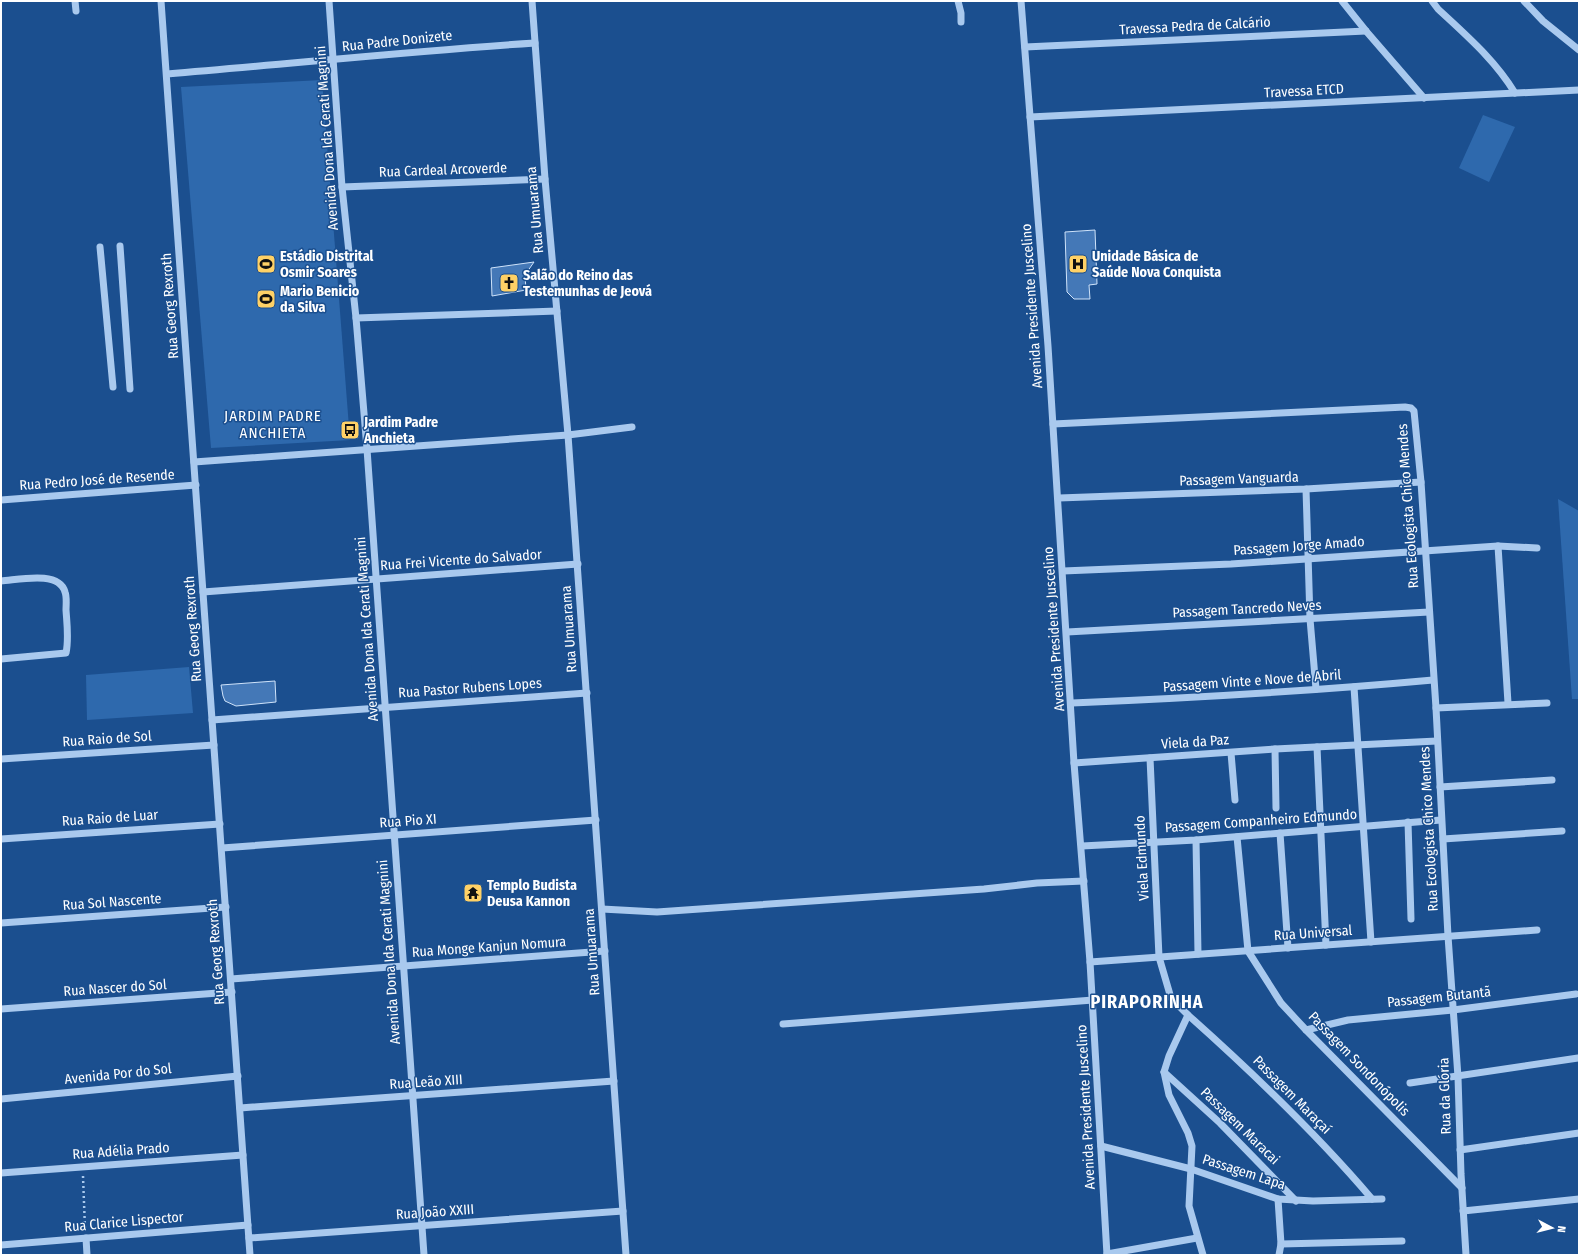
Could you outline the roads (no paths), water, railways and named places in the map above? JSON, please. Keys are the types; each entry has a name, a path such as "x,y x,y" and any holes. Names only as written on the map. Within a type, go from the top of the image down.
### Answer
{"street":[{"path":"75,1 76,11"},
{"name":"Rua Georg Rexroth","path":"161,1 250,1255"},
{"name":"Avenida Dona Ida Cerati Magnini","path":"329,1 342,187 356,318 367,449 424,1255"},
{"name":"Rua Umuarama","path":"532,1 545,179 578,564 626,1255"},
{"path":"958,1 961,13 961,22"},
{"name":"Avenida Presidente Juscelino","path":"1022,1 1053,424 1072,703 1074,763 1082,846 1093,1000 1107,1255"},
{"path":"1342,1 1424,98"},
{"path":"1432,1 1438,9 1487,54 1505,77 1515,93"},
{"path":"1524,1 1543,21 1579,50"},
{"name":"Travessa Pedra de Calcário","path":"1025,47 1366,31"},
{"name":"Rua Padre Donizete","path":"167,74 334,60 436,49 535,43"},
{"name":"Travessa ETCD","path":"1030,117 1579,90"},
{"name":"Rua Cardeal Arcoverde","path":"342,187 545,179"},
{"path":"120,246 130,389"},
{"path":"100,247 113,387"},
{"path":"356,318 557,311"},
{"name":"Rua Ecologista Chico Mendes","path":"1053,424 1405,407 1411,408 1414,411 1436,708 1448,936"},
{"path":"194,462 568,434 632,427"},
{"name":"Passagem Vanguarda","path":"1058,498 1306,489 1420,482"},
{"name":"Rua Pedro José de Resende","path":"1,500 196,485"},
{"path":"1306,489 1310,619 1316,689"},
{"path":"1498,546 1508,703"},
{"name":"Passagem Jorge Amado","path":"1063,571 1231,564 1498,546 1537,548"},
{"name":"Rua Frei Vicente do Salvador","path":"203,592 578,564"},
{"path":"1,581 46,578 54,579 61,584 65,591 68,643 66,653 1,659"},
{"name":"Passagem Tancredo Neves","path":"1067,632 1429,612"},
{"name":"Passagem Vinte e Nove de Abril","path":"1072,703 1189,698 1433,680"},
{"path":"1354,687 1371,942"},
{"name":"Rua Pastor Rubens Lopes","path":"212,720 587,693"},
{"path":"1436,708 1508,703 1547,703"},
{"name":"Viela da Paz","path":"1074,763 1275,749 1437,741"},
{"name":"Rua Raio de Sol","path":"1,759 214,744"},
{"path":"1317,747 1322,829 1326,945"},
{"path":"1275,749 1276,808"},
{"path":"1231,752 1235,800"},
{"name":"Viela Edmundo","path":"1150,758 1159,957 1171,998 1188,1016"},
{"path":"1440,787 1552,780"},
{"name":"Rua Pio XI","path":"222,848 596,820"},
{"name":"Passagem Companheiro Edmundo","path":"1082,846 1196,840 1441,820"},
{"path":"1408,822 1411,919"},
{"name":"Rua Raio de Luar","path":"1,839 220,824"},
{"path":"1443,840 1562,831"},
{"path":"1280,833 1288,948"},
{"path":"1237,837 1248,951"},
{"path":"1196,840 1198,954"},
{"path":"602,909 657,912 984,889 1037,883 1084,881"},
{"name":"Rua Sol Nascente","path":"1,924 226,907"},
{"name":"Rua Universal","path":"1090,962 1537,930"},
{"name":"Rua da Glória","path":"1448,936 1458,1077 1460,1150 1466,1255"},
{"name":"Passagem Sondonópolis","path":"1248,951 1281,1003 1462,1188"},
{"name":"Rua Monge Kanjun Nomura","path":"231,979 605,952"},
{"name":"Rua Nascer do Sol","path":"1,1009 232,992"},
{"name":"Passagem Butantã","path":"1306,1030 1348,1020 1453,1010 1576,994"},
{"path":"783,1024 1093,1000"},
{"path":"1188,1016 1169,1056 1164,1072 1165,1083 1169,1095 1188,1133 1192,1146 1189,1206 1203,1255"},
{"name":"Passagem Maraçaí","path":"1188,1016 1224,1047 1301,1121 1372,1199"},
{"path":"1410,1083 1578,1058"},
{"name":"Passagem Maracai","path":"1164,1072 1225,1128 1296,1201"},
{"name":"Avenida Por do Sol","path":"1,1099 238,1076"},
{"name":"Rua Leão XIII","path":"240,1108 614,1081"},
{"path":"1460,1150 1579,1133"},
{"name":"Passagem Lapa","path":"1101,1146 1191,1169 1278,1199 1296,1201 1382,1198"},
{"name":"Rua Adélia Prado","path":"1,1173 243,1155"},
{"path":"1278,1199 1279,1255"},
{"path":"1463,1211 1579,1199"},
{"name":"Rua João XXIII","path":"249,1238 623,1211"},
{"name":"Rua Clarice Lispector","path":"1,1245 248,1225"},
{"path":"86,1238 87,1255"},
{"path":"1107,1255 1197,1238"},
{"path":"1280,1244 1402,1241"}],"place":[{"name":"Estádio Distrital Osmir Soares","path":"266,264"},
{"name":"Unidade Básica de Saúde Nova Conquista","path":"1078,264"},
{"name":"Salão do Reino das Testemunhas de Jeová","path":"509,283"},
{"name":"Mario Benicio da Silva","path":"266,299"},
{"name":"Jardim Padre Anchieta","path":"350,430"},
{"name":"Templo Budista Deusa Kannon","path":"473,893"}],"district":[{"name":"JARDIM PADRE ANCHIETA","path":"273,424"},
{"name":"PIRAPORINHA","path":"1147,1002"}]}
